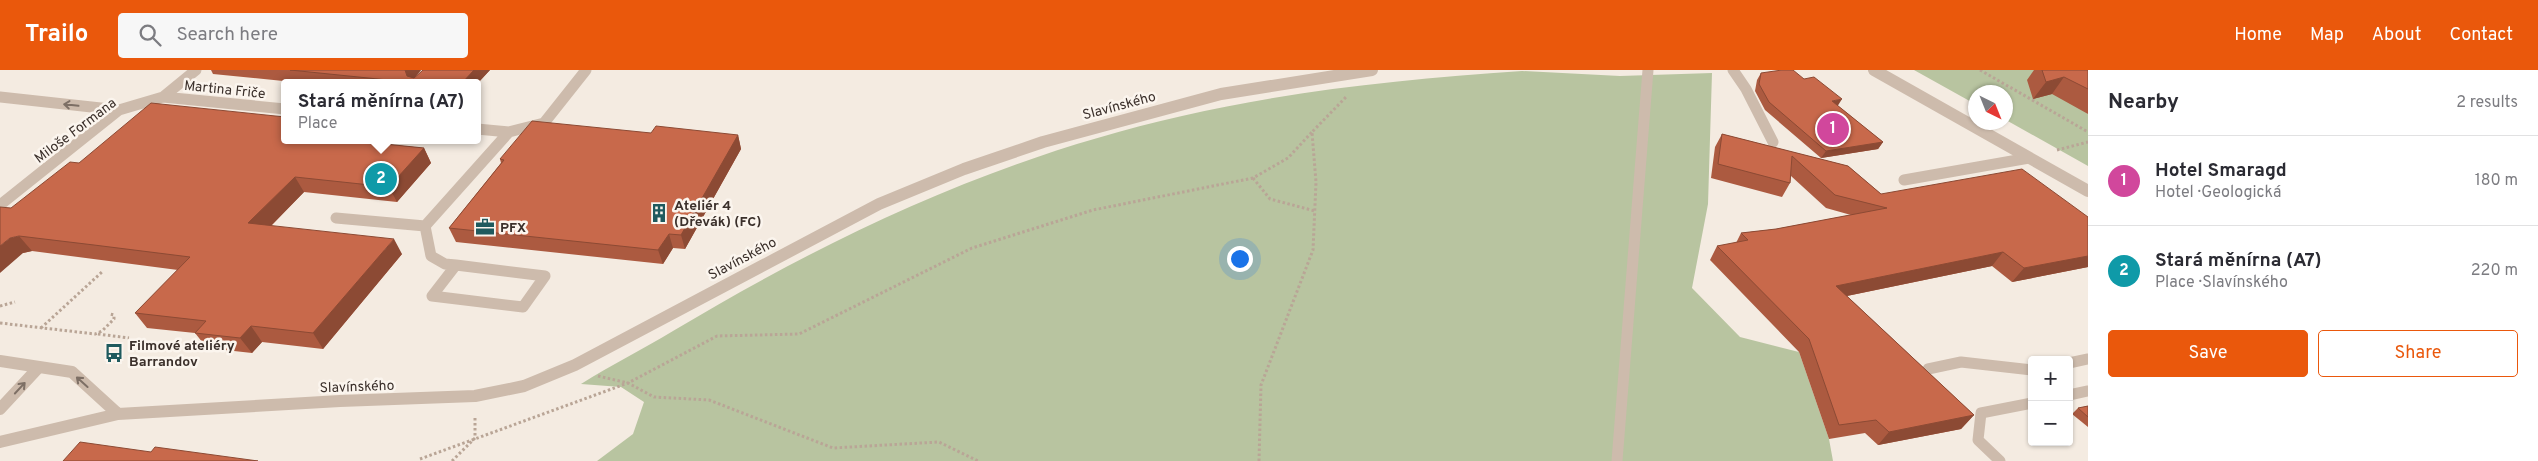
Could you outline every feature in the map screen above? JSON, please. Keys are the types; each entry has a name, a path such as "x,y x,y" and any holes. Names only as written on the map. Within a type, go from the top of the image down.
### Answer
{"street":[{"name":"Slavínského","path":"0,442 118,414 340,401 475,396 524,386 575,365 880,204 964,169 1044,142 1221,94 1372,70"},
{"path":"1874,70 2088,191"},
{"path":"0,361 72,372 118,414"},
{"path":"0,410 39,367"}],"lane":[{"name":"Miloše Formana","path":"0,205 119,110 163,97 196,70"},
{"path":"481,129 509,132 544,123 586,70"},
{"path":"1617,461 1648,70"},
{"path":"1733,70 1746,90 1773,142"},
{"path":"0,97 119,110"},
{"name":"Martina Friče","path":"163,97 281,109"},
{"path":"425,226 509,132"},
{"path":"1904,180 2029,158"},
{"path":"336,218 425,226"},
{"path":"425,226 430,256 445,264 456,265 545,276 523,307 432,296 456,265"},
{"path":"2073,361 2088,359"},
{"path":"1928,369 1961,362 2028,370"},
{"path":"2073,394 2088,391"},
{"path":"2000,461 1978,440 1981,413 2028,403"}],"path":[{"path":"1980,70 2088,132"},
{"path":"420,459 628,382 718,336 799,334 972,248 1093,210 1253,178 1288,158 1344,98 1352,95"},
{"path":"1259,461 1261,385 1314,250 1316,182 1312,132"},
{"path":"1253,178 1270,199 1315,211"},
{"path":"41,329 102,272"},
{"path":"0,306 15,302"},
{"path":"98,334 114,319 114,315 110,314"},
{"path":"0,324 130,338"},
{"path":"628,382 654,397 709,400 833,448 939,442 978,461"},
{"path":"452,461 475,438 475,396"}],"green space":[{"path":"1914,70 2058,70 2088,114 2088,166 2013,124 2013,85 1968,85 1968,100"},
{"path":"1522,71 1620,76 1712,73 1708,204 1692,288 1740,337 1799,352 1829,439 1833,461 597,461 633,434 644,402 621,387 581,384 795,262 856,231 919,203 982,177 1047,154 1114,133 1182,116 1308,92"}],"building":[{"path":"290,70 405,70 407,76 414,78 423,70 474,70 466,79 378,79"},
{"path":"1793,70 1804,79 1814,77 1842,99 1832,101 1883,142 1826,151 1769,102 1759,84 1761,73"},
{"path":"2042,70 2088,70 2088,89 2064,77 2046,82"},
{"path":"151,103 281,117 281,144 384,144 424,148 389,187 295,177 248,223 394,239 313,333 251,326 240,338 195,333 206,321 135,313 190,257 19,236 10,238 0,246 0,207 11,208 70,162 79,163"},
{"path":"532,121 651,133 656,126 738,135 681,235 669,234 658,250 449,228 504,160 500,159"},
{"path":"1722,134 1848,166 1881,194 2022,169 2088,217 2088,256 2024,268 2003,252 1836,286 1974,415 1889,432 1876,420 1839,425 1809,339 1717,246 1748,240 1741,233 1776,229 1887,208 1835,195 1792,156 1790,183 1718,164"},
{"path":"2088,406 2088,417 2078,408"},
{"path":"80,442 151,452 155,447 258,461 63,461"}],"place":[{"name":"Hotel Smaragd","path":"1833,129"},
{"name":"Stará měnírna (A7)","path":"381,179"},
{"name":"Ateliér 4 (Dřevák) (FC)","path":"659,213"},
{"name":"PFX","path":"485,227"},
{"name":"Filmové ateliéry Barrandov","path":"114,353"}]}
